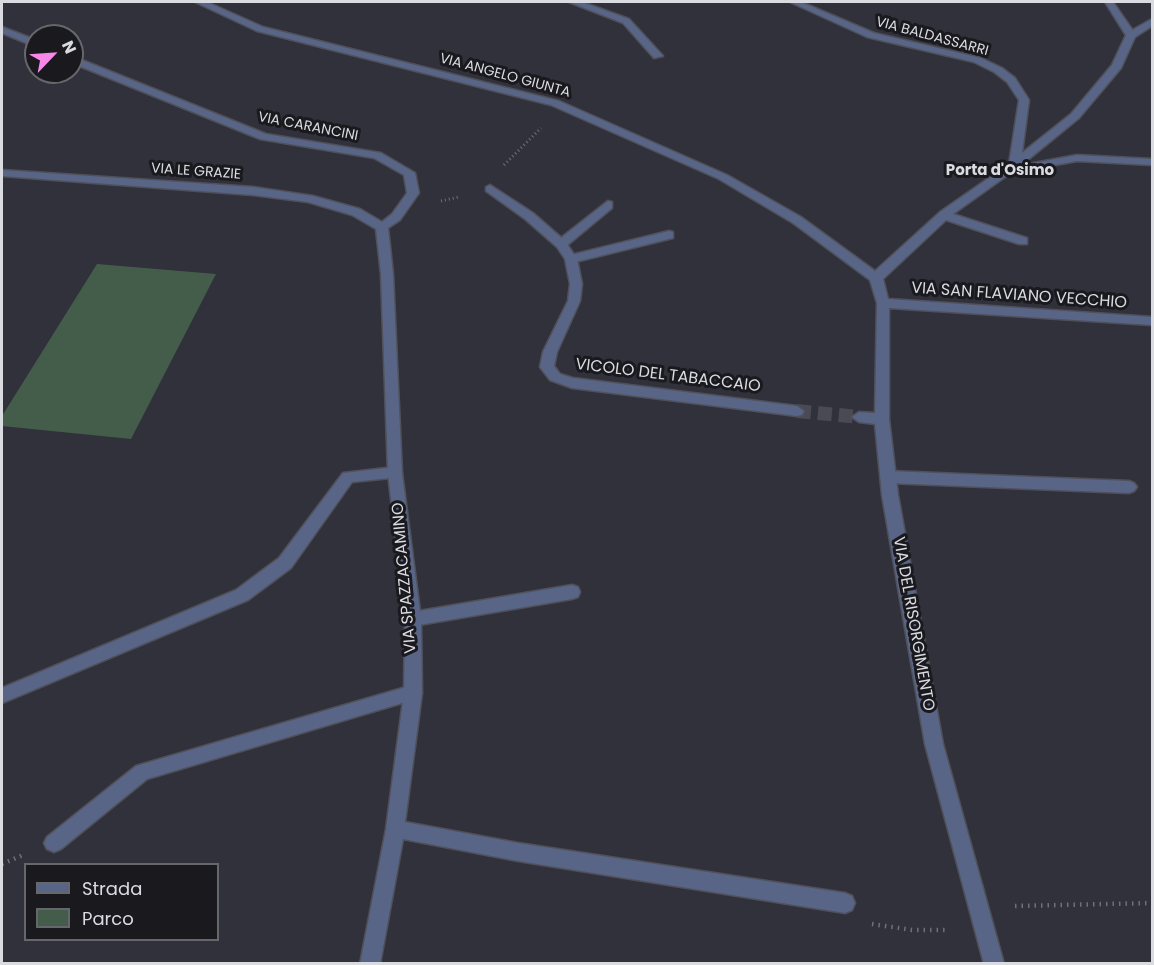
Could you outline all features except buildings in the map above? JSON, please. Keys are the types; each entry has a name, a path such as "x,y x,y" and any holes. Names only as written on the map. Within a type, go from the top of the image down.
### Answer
{"street":[{"name":"VIA ANGELO GIUNTA","path":"200,2 260,29 563,106 723,177 797,220 876,278"},
{"path":"574,2 626,21 658,56"},
{"name":"VIA BALDASSARRI","path":"794,2 871,35 977,60 998,70 1011,80 1024,100 1011,168"},
{"path":"1109,2 1131,35"},
{"path":"876,278 944,215 1011,168 1075,116 1117,66 1131,35 1152,22"},
{"path":"2,30 24,39"},
{"name":"VIA CARANCINI","path":"84,64 264,137 377,155 409,173 413,193 396,217 382,226"},
{"path":"1011,168 1077,158 1152,162"},
{"name":"VIA LE GRAZIE","path":"2,173 253,191 298,197 356,212 382,226"},
{"name":"VICOLO DEL TABACCAIO","path":"490,189 529,216 561,244 571,260 576,284 574,301 550,352 547,367 555,377 572,383 797,411"},
{"path":"561,244 608,205"},
{"path":"944,215 1023,241"},
{"name":"VIA SPAZZACAMINO","path":"370,963 395,830 413,693 412,619 395,473 387,274 382,226"},
{"path":"571,260 669,235"},
{"name":"VIA DEL RISORGIMENTO","path":"876,278 883,303 882,419 889,477 933,744 994,963"},
{"name":"VIA SAN FLAVIANO VECCHIO","path":"883,303 1152,321"},
{"path":"859,417 882,419"},
{"path":"2,696 242,595 285,563 348,477 395,473"},
{"path":"889,477 1129,487"},
{"path":"412,619 572,592"},
{"path":"54,843 142,772 413,693"},
{"path":"395,830 518,852 845,903"}],"path":[{"path":"490,189 491,177 563,106"},
{"path":"845,903 862,923 912,930 985,929"},
{"path":"978,907 1152,903"}],"green space":[{"path":"97,264 216,274 131,439 2,426 2,416"}],"tunnel":[{"path":"797,411 859,417"}],"district":[{"name":"Porta d'Osimo","path":"1000,171"}]}
